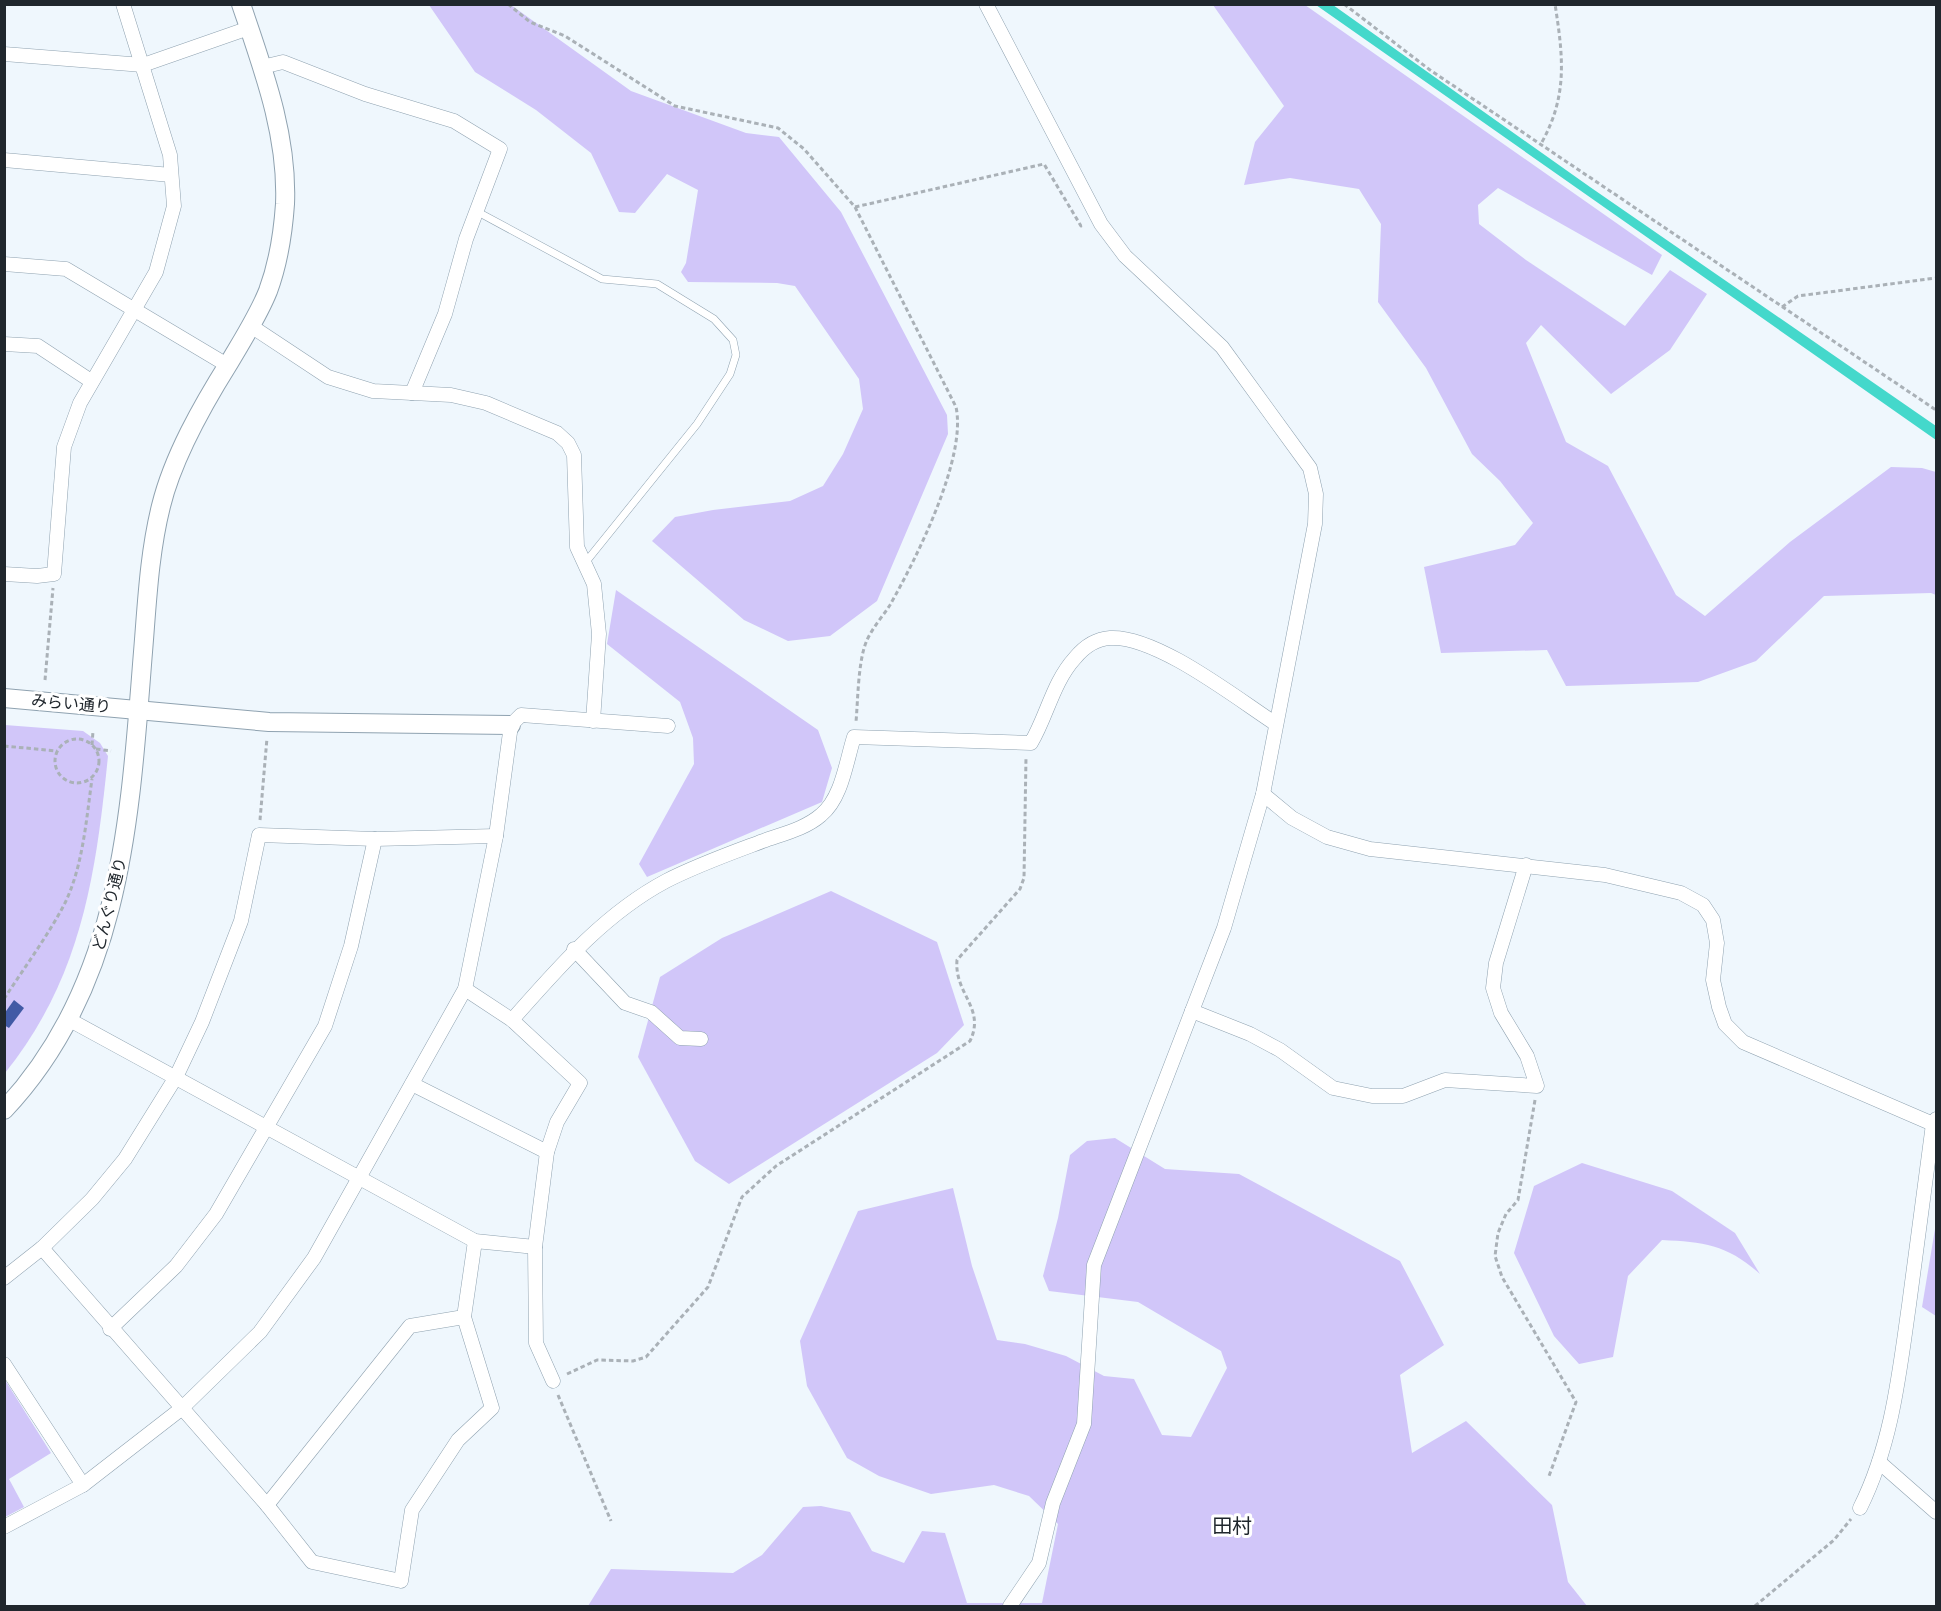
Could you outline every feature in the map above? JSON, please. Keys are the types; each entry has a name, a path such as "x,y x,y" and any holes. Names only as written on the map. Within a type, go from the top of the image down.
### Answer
{"street":[{"path":"4,574 37,576 54,574 64,447 80,403 91,381 156,272 174,206 170,155 123,4"},
{"name":"どんぐり通り","path":"4,1110 29,1080 68,1019 92,967 113,903 125,842 149,576 161,506 181,454 268,291 280,251 285,204 284,161 277,117 241,4"},
{"path":"986,4 1101,224 1125,256 1222,347 1310,468 1316,494 1315,524 1263,794 1224,928 1094,1265 1084,1424 1053,1503 1039,1563 1010,1606"},
{"path":"4,54 143,65 249,28"},
{"path":"262,67 283,62 365,94 454,121 500,149 476,211 445,314 412,393"},
{"path":"4,160 171,175"},
{"path":"4,264 66,269 227,365"},
{"path":"251,326 328,377 373,391 451,395 486,403 557,433 568,443 574,455 577,547 594,584 599,634 593,721"},
{"path":"4,344 38,346 91,381"},
{"path":"512,1020 574,949 624,909 666,882 726,855 800,828 821,816 833,802 854,737 1031,743 1042,725 1058,682 1073,659 1090,643 1110,638 1136,642 1166,654 1276,723"},
{"name":"みらい通り","path":"4,698 269,722 511,726"},
{"path":"4,1527 83,1485 181,1408 260,1332 314,1258 465,989 496,836 511,726 521,715 668,726"},
{"path":"1263,794 1292,818 1327,837 1370,849 1605,875 1681,893 1703,905 1713,920 1717,943 1713,980 1719,1007 1725,1024 1743,1042 1935,1122 1897,1387 1879,1462 1860,1508"},
{"path":"4,1278 42,1248 92,1199 125,1159 176,1077 202,1022 241,921 259,835 375,838 496,836"},
{"path":"110,1329 176,1266 216,1214 324,1026 351,946 375,838"},
{"path":"1192,1011 1250,1034 1280,1050 1333,1088 1372,1096 1403,1096 1445,1080 1537,1086 1527,1056 1501,1013 1494,988 1496,963 1526,865"},
{"path":"574,949 625,1003 651,1012 680,1038 701,1039"},
{"path":"465,989 512,1020 580,1083 557,1122 547,1152 535,1247 536,1343 553,1382"},
{"path":"68,1019 360,1176 475,1241 535,1247"},
{"path":"412,1084 547,1152"},
{"path":"42,1248 110,1329 267,1505 312,1562 401,1581 412,1510 458,1440 492,1408 464,1317 475,1241"},
{"path":"267,1505 410,1326 464,1317"},
{"path":"4,1364 83,1485"},
{"path":"1879,1462 1936,1512"}],"lane":[{"path":"476,211 602,279 657,284 714,319 733,340 736,356 730,374 697,424 585,563"}],"path":[{"path":"508,4 530,22 565,36 675,106 778,128 804,149 855,207 956,407 959,423 957,445 924,536 890,604 867,641 854,737"},
{"path":"1344,4 1430,70 1542,143 1936,410"},
{"path":"1542,143 1553,122 1561,92 1562,54 1555,4"},
{"path":"855,207 1044,164 1081,226 1101,224"},
{"path":"1782,307 1798,296 1936,278"},
{"path":"45,680 54,574"},
{"path":"92,745 93,731"},
{"path":"259,835 267,738"},
{"path":"4,999 64,904 76,872 92,779 99,766 96,749 92,745 74,739 67,741 57,751 55,766 63,779 77,784 92,779"},
{"path":"611,1521 553,1382 597,1360 633,1361 646,1357 708,1287 742,1197 776,1166 970,1041 976,1028 976,1019 956,974 957,960 1020,889 1024,878 1026,743"},
{"path":"4,746 57,751"},
{"path":"96,749 111,751"},
{"path":"1537,1086 1518,1200 1506,1214 1498,1233 1496,1256 1502,1277 1576,1402 1549,1476"},
{"path":"1755,1606 1834,1540 1860,1508"}],"shaded area":[{"path":"429,5 511,5 631,91 746,133 779,137 841,212 947,415 948,434 877,601 830,636 788,641 744,620 652,541 675,517 790,501 823,486 843,454 863,409 859,379 795,286 777,283 688,282 681,272 686,263 698,190 667,174 635,213 619,212 591,153 536,110 475,72"},
{"path":"1213,5 1305,5 1662,255 1652,275 1498,188 1478,205 1479,224 1526,260 1625,326 1670,270 1707,294 1670,350 1611,394 1541,325 1526,343 1566,442 1608,466 1676,595 1705,616 1790,542 1891,467 1922,468 1936,472 1936,595 1931,593 1824,596 1756,661 1698,682 1566,686 1547,650 1441,653 1424,567 1515,545 1533,523 1500,481 1472,454 1426,368 1378,302 1381,224 1359,189 1290,178 1244,185 1255,142 1284,106"},
{"path":"1316,5 1333,5 1590,187 1936,426 1936,440"},
{"path":"616,590 818,730 832,768 822,802 647,877 639,864 694,764 693,738 680,702 607,644"},
{"path":"5,725 83,731 100,743 108,756 98,842 81,923 52,1000 31,1037 5,1073"},
{"path":"831,891 937,942 964,1025 937,1053 729,1184 695,1161 638,1057 660,977 722,938"},
{"path":"1115,1138 1165,1169 1239,1174 1400,1261 1444,1345 1400,1375 1412,1453 1466,1421 1552,1505 1568,1582 1587,1606 588,1606 611,1569 733,1573 762,1555 803,1507 821,1506 850,1512 872,1551 904,1563 922,1531 945,1533 967,1603 1042,1603 1058,1524 1029,1496 994,1485 931,1494 879,1476 847,1458 807,1386 800,1341 858,1211 953,1188 972,1266 997,1340 1025,1344 1066,1356 1104,1376 1134,1379 1162,1435 1191,1437 1227,1368 1221,1351 1138,1302 1049,1291 1043,1276 1058,1218 1070,1155 1087,1141"},
{"path":"1582,1163 1672,1191 1735,1233 1760,1274 1737,1257 1715,1247 1691,1242 1662,1240 1628,1276 1613,1357 1579,1364 1554,1336 1514,1253 1534,1186"},
{"path":"1936,1223 1936,1316 1922,1307"},
{"path":"5,1380 51,1453 9,1479 24,1507 5,1517"}],"building":[{"path":"14,1000 24,1008 9,1028 4,1025 4,1014"}],"district":[{"name":"田村","path":"1232,1526"}]}
